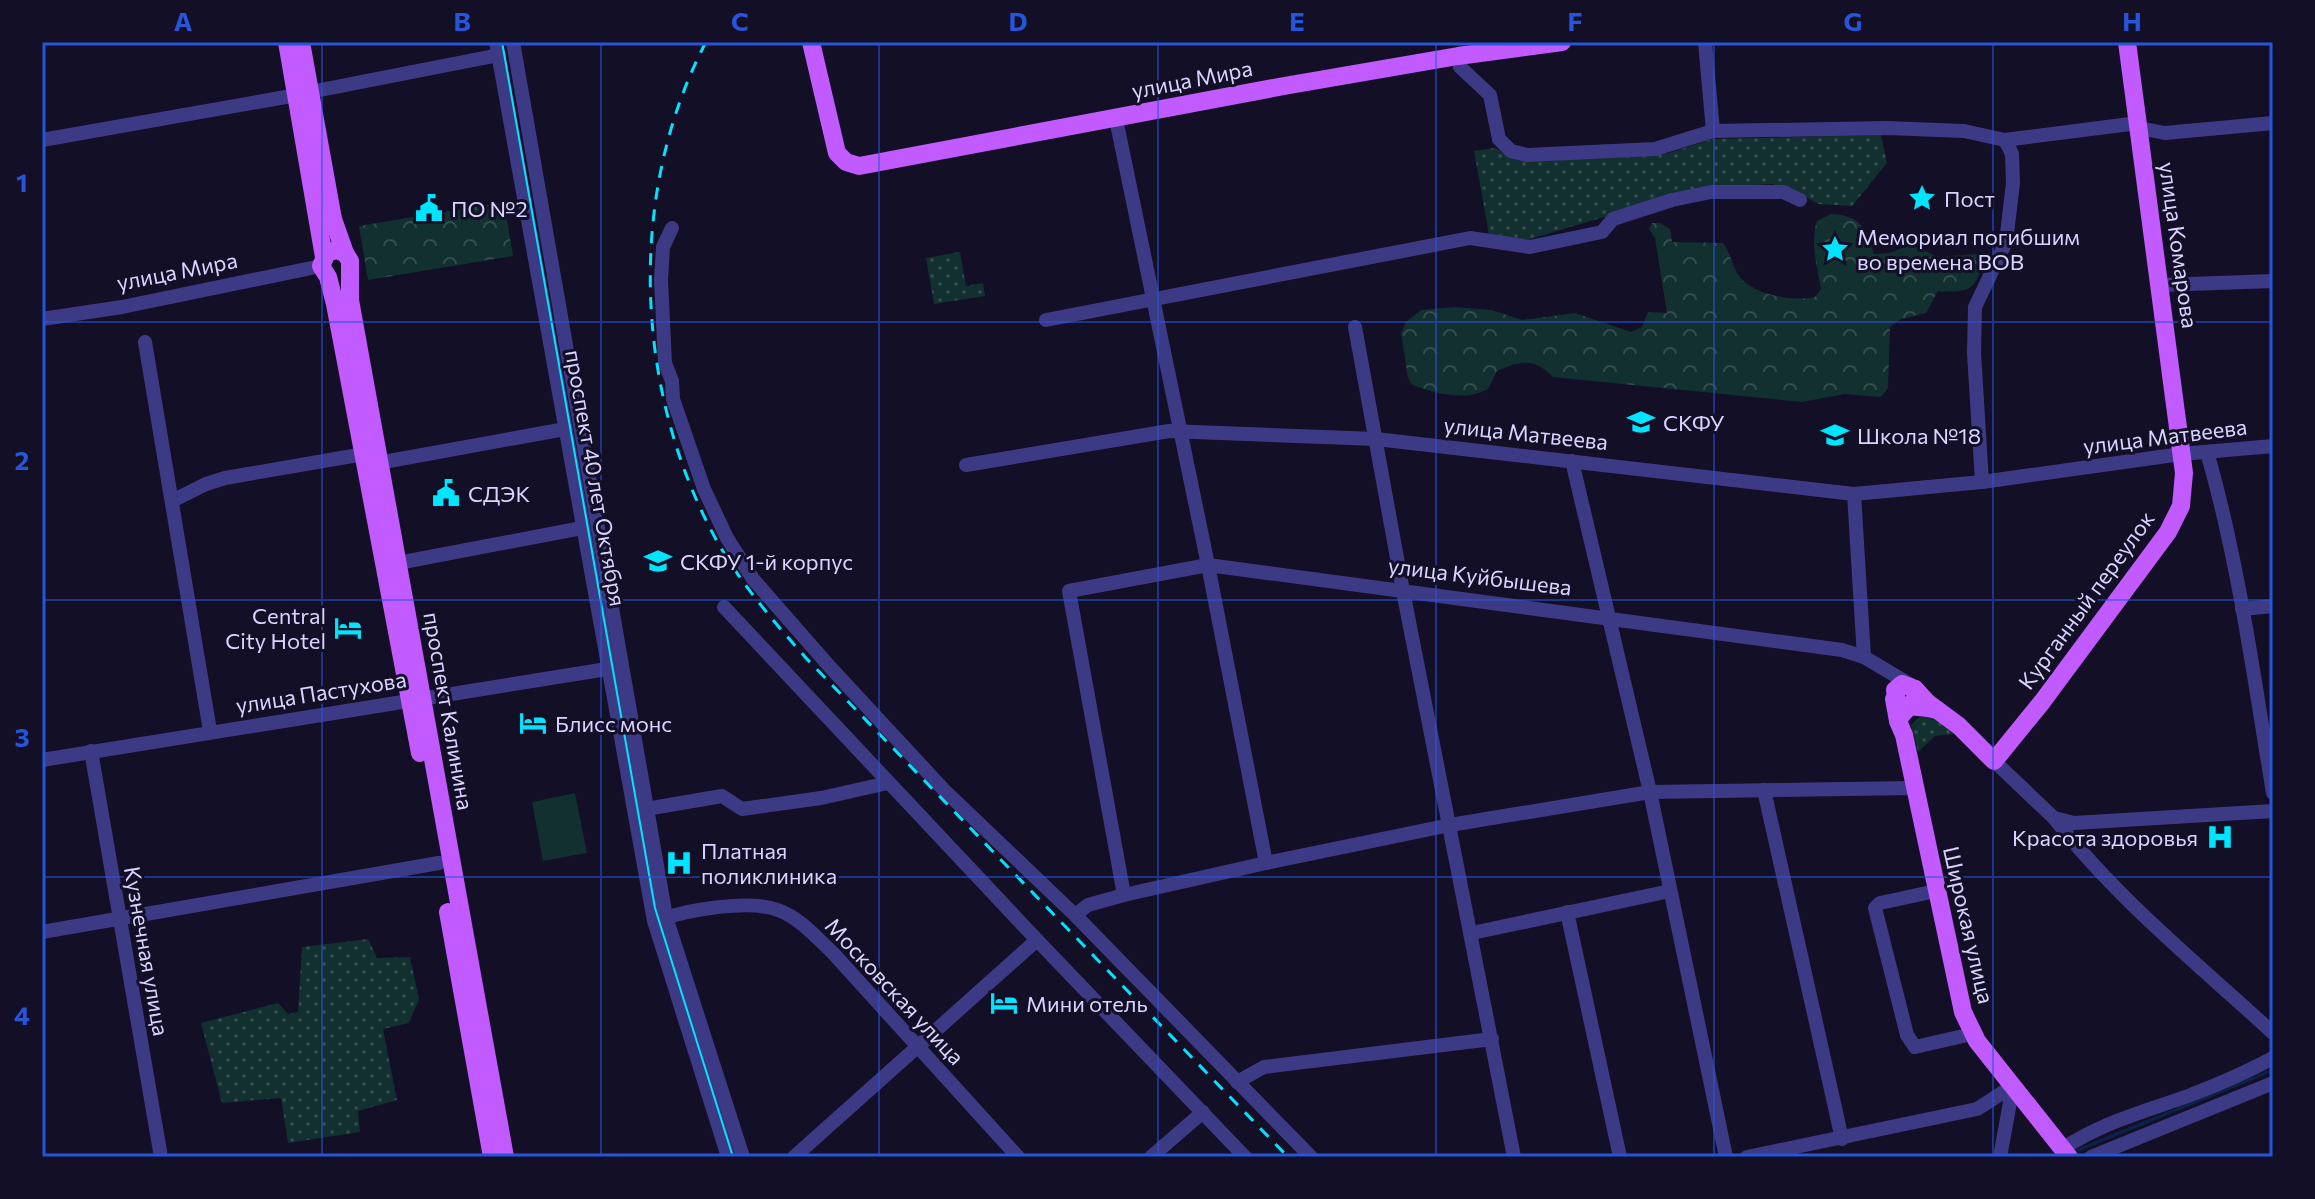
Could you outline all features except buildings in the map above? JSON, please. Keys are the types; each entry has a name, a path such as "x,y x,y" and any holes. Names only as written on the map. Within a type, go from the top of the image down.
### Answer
{"main road":[{"name":"проспект Калинина","path":"287,42 304,94 333,219 350,261 350,300 371,458 505,1157"},
{"name":"проспект Калинина","path":"301,42 324,267 398,563 439,863 492,1157"},
{"name":"улица Мира","path":"811,42 837,153 846,162 859,166 1458,56 1562,42"},
{"name":"улица Комарова","path":"2127,42 2181,454"},
{"path":"345,253 336,250 324,267 342,279 349,273"},
{"name":"Курганный переулок","path":"1994,761 2042,702 2168,532 2183,496 2181,454"},
{"name":"улица Куйбышева","path":"1905,695 1940,712 1959,726 1994,761"},
{"name":"Широкая улица","path":"1905,695 1898,721 1904,735 1963,1012 1972,1034 2066,1153"}],"street":[{"name":"проспект 40 лет Октября","path":"513,42 646,809 660,919 743,1157"},
{"path":"1705,42 1713,131"},
{"path":"42,140 304,94 497,49"},
{"name":"проспект 40 лет Октября","path":"497,49 607,669 660,919 728,1157"},
{"path":"1458,56 1460,67 1490,95 1499,139 1511,151 1527,155 1655,149 1713,131 1887,128 1964,131 2005,140 2139,125 2165,133 2273,123"},
{"path":"1116,119 1266,863"},
{"path":"1982,482 1974,353 1975,307 2006,242 2013,183 2012,154 2005,140"},
{"path":"1046,320 1470,238 1530,247 1602,232 1613,219 1672,200 1711,192 1783,192 1800,200"},
{"path":"672,228 663,247 661,280 665,363 686,442 704,489 727,538 753,579 944,790 1075,915 1311,1157"},
{"name":"улица Мира","path":"42,319 122,307 324,267"},
{"path":"2161,285 2273,281"},
{"path":"1355,327 1403,591 1514,1157"},
{"path":"145,342 210,731"},
{"path":"172,501 225,478 565,429"},
{"name":"улица Матвеева","path":"966,465 1169,431 1376,439 1854,494 1982,482 2181,454 2273,446"},
{"path":"2207,452 2242,609 2273,793"},
{"path":"1572,461 1650,792 1726,1157"},
{"path":"1854,494 1864,657"},
{"path":"398,563 582,528"},
{"name":"улица Куйбышева","path":"1124,895 1069,591 1208,565 1822,646 1864,657 1881,668 1905,695"},
{"path":"2242,609 2273,606"},
{"path":"724,607 1245,1157"},
{"name":"улица Пастухова","path":"42,760 607,669"},
{"name":"Кузнечная улица","path":"91,751 161,1157"},
{"path":"1994,761 2054,818 2076,846 2146,916 2273,1033"},
{"path":"646,809 722,796 742,809 821,798 888,783"},
{"path":"1075,915 1088,905 1124,895 1266,863 1450,825 1650,792 1915,788"},
{"path":"1764,790 1842,1139"},
{"path":"2054,818 2074,823 2097,823 2273,811"},
{"path":"42,932 439,863"},
{"path":"1472,933 1670,891"},
{"path":"1936,891 1880,903 1875,908 1903,1021 1915,1047 1972,1034"},
{"name":"Московская улица","path":"660,919 747,905 777,910 805,926 920,1047 1018,1157"},
{"path":"1567,912 1620,1157"},
{"path":"794,1157 1037,940"},
{"path":"1237,1082 1264,1067 1492,1039"},
{"path":"2066,1153 2082,1136 2123,1117 2241,1075 2273,1058"},
{"path":"2091,1157 2273,1083"},
{"path":"1747,1157 1977,1109 2013,1086"},
{"path":"2000,1157 2013,1086"},
{"path":"1151,1157 1203,1112"}],"green space":[{"path":"1881,135 1887,163 1852,206 1818,204 1790,188 1771,184 1698,189 1527,240 1489,235 1474,151 1495,148 1518,160 1613,158 1669,153 1712,139"},
{"path":"504,202 513,256 368,280 359,226"},
{"path":"1831,214 1849,217 1861,225 1874,254 1890,253 1907,246 1920,248 1937,257 1979,254 1982,259 1978,278 1970,288 1938,291 1926,313 1901,319 1890,327 1888,388 1881,397 1845,394 1802,402 1553,377 1539,366 1526,363 1497,371 1488,389 1470,395 1450,395 1429,390 1411,384 1408,378 1401,333 1406,322 1421,310 1454,307 1492,310 1522,320 1575,313 1631,332 1642,327 1648,312 1667,313 1655,238 1649,229 1652,223 1660,223 1670,229 1672,242 1723,243 1743,281 1762,292 1784,297 1815,297 1821,289 1815,255 1815,229 1817,221"},
{"path":"960,252 966,286 983,283 985,296 934,304 926,258"},
{"path":"1932,715 1954,734 1935,736 1918,752 1911,725 1918,718"},
{"path":"575,793 587,853 543,861 532,802"},
{"path":"368,939 377,958 410,957 419,999 409,1023 383,1029 397,1100 358,1111 360,1132 288,1143 281,1098 222,1103 201,1023 278,1003 288,1014 298,1012 302,947"}],"waterway":[{"path":"2078,1150 2273,1070"}],"tram line":[{"path":"502,42 655,908 733,1157"}],"railway":[{"path":"706,42 680,101 662,163 652,228 650,293 656,359 669,423 690,485 718,543 770,617 806,658 1288,1157"}],"place":[{"name":"Пост","path":"1922,198"},
{"name":"ПО №2","path":"429,208"},
{"name":"Мемориал погибшим во времена ВОВ","path":"1835,249"},
{"name":"СКФУ","path":"1641,422"},
{"name":"Школа №18","path":"1835,435"},
{"name":"СДЭК","path":"446,493"},
{"name":"СКФУ 1-й корпус","path":"658,561"},
{"name":"Central City Hotel","path":"348,628"},
{"name":"Блисс монс","path":"533,723"},
{"name":"Красота здоровья","path":"2220,837"},
{"name":"Платная поликлиника","path":"679,863"},
{"name":"Мини отель","path":"1004,1003"}]}
